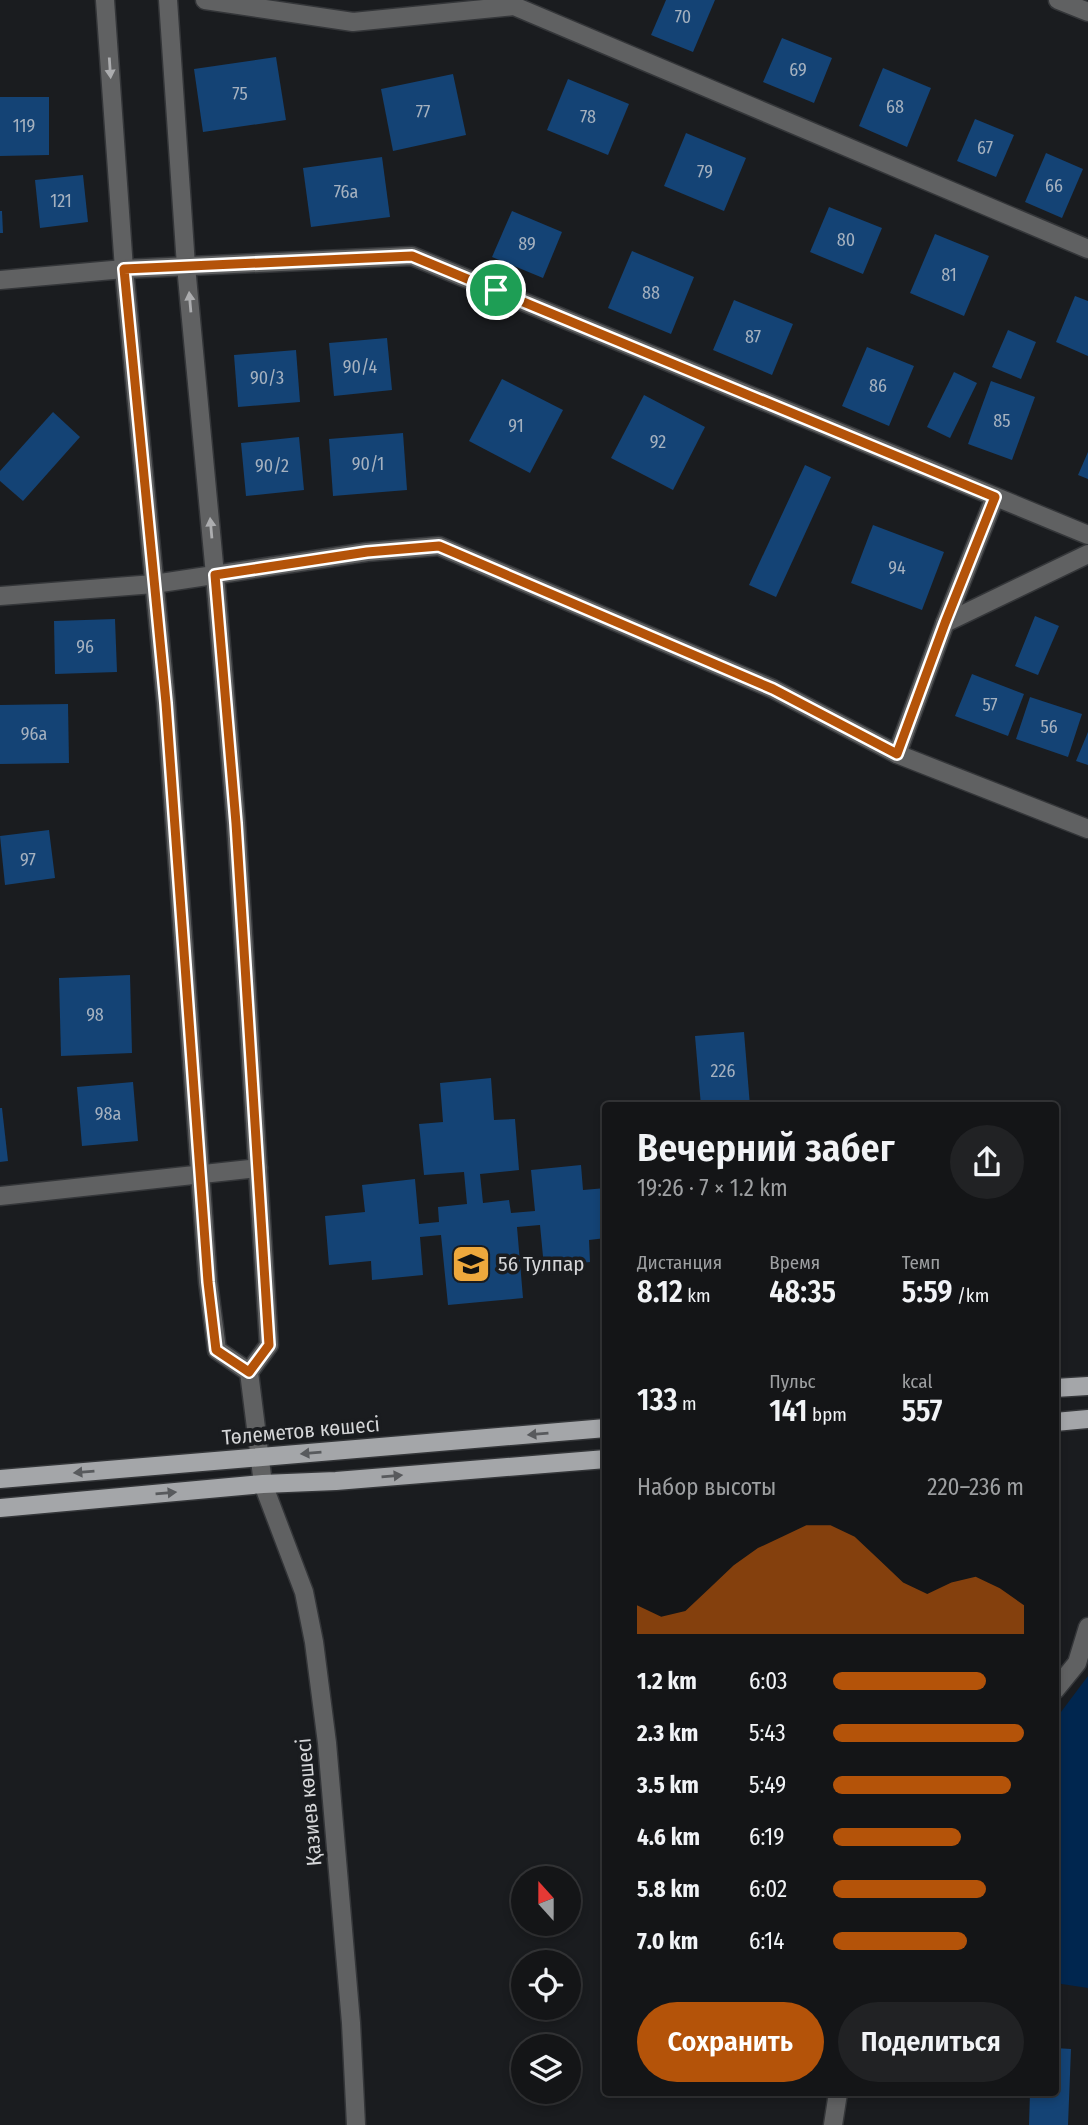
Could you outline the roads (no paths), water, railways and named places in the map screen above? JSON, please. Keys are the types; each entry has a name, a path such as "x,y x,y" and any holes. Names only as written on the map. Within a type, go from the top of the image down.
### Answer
{"main road":[{"path":"1059,1388 1088,1385"},
{"path":"1059,1422 1088,1419"},
{"name":"Төлеметов көшесі","path":"0,1479 602,1428"},
{"path":"0,1508 263,1484 336,1481 602,1459"}],"street":[{"path":"105,0 124,269 166,703 208,1282 216,1350 249,1372 269,1345 236,823 187,266 168,0"},
{"path":"205,0 353,22 513,6 1088,249"},
{"path":"1058,0 1088,12"},
{"path":"0,280 124,269 412,256 1088,535"},
{"path":"897,754 995,497"},
{"path":"0,596 154,584 367,552 439,546 773,689 897,754 1088,829"},
{"path":"945,623 1088,554"},
{"path":"0,1196 258,1168"},
{"name":"Қазиев көшесі","path":"249,1372 263,1484 304,1592 314,1642 327,1743 351,2023 356,2125"},
{"path":"1059,1685 1077,1663 1088,1627"},
{"path":"833,2125 838,2096"}],"place":[{"name":"56 Тулпар","path":"471,1264"}]}
